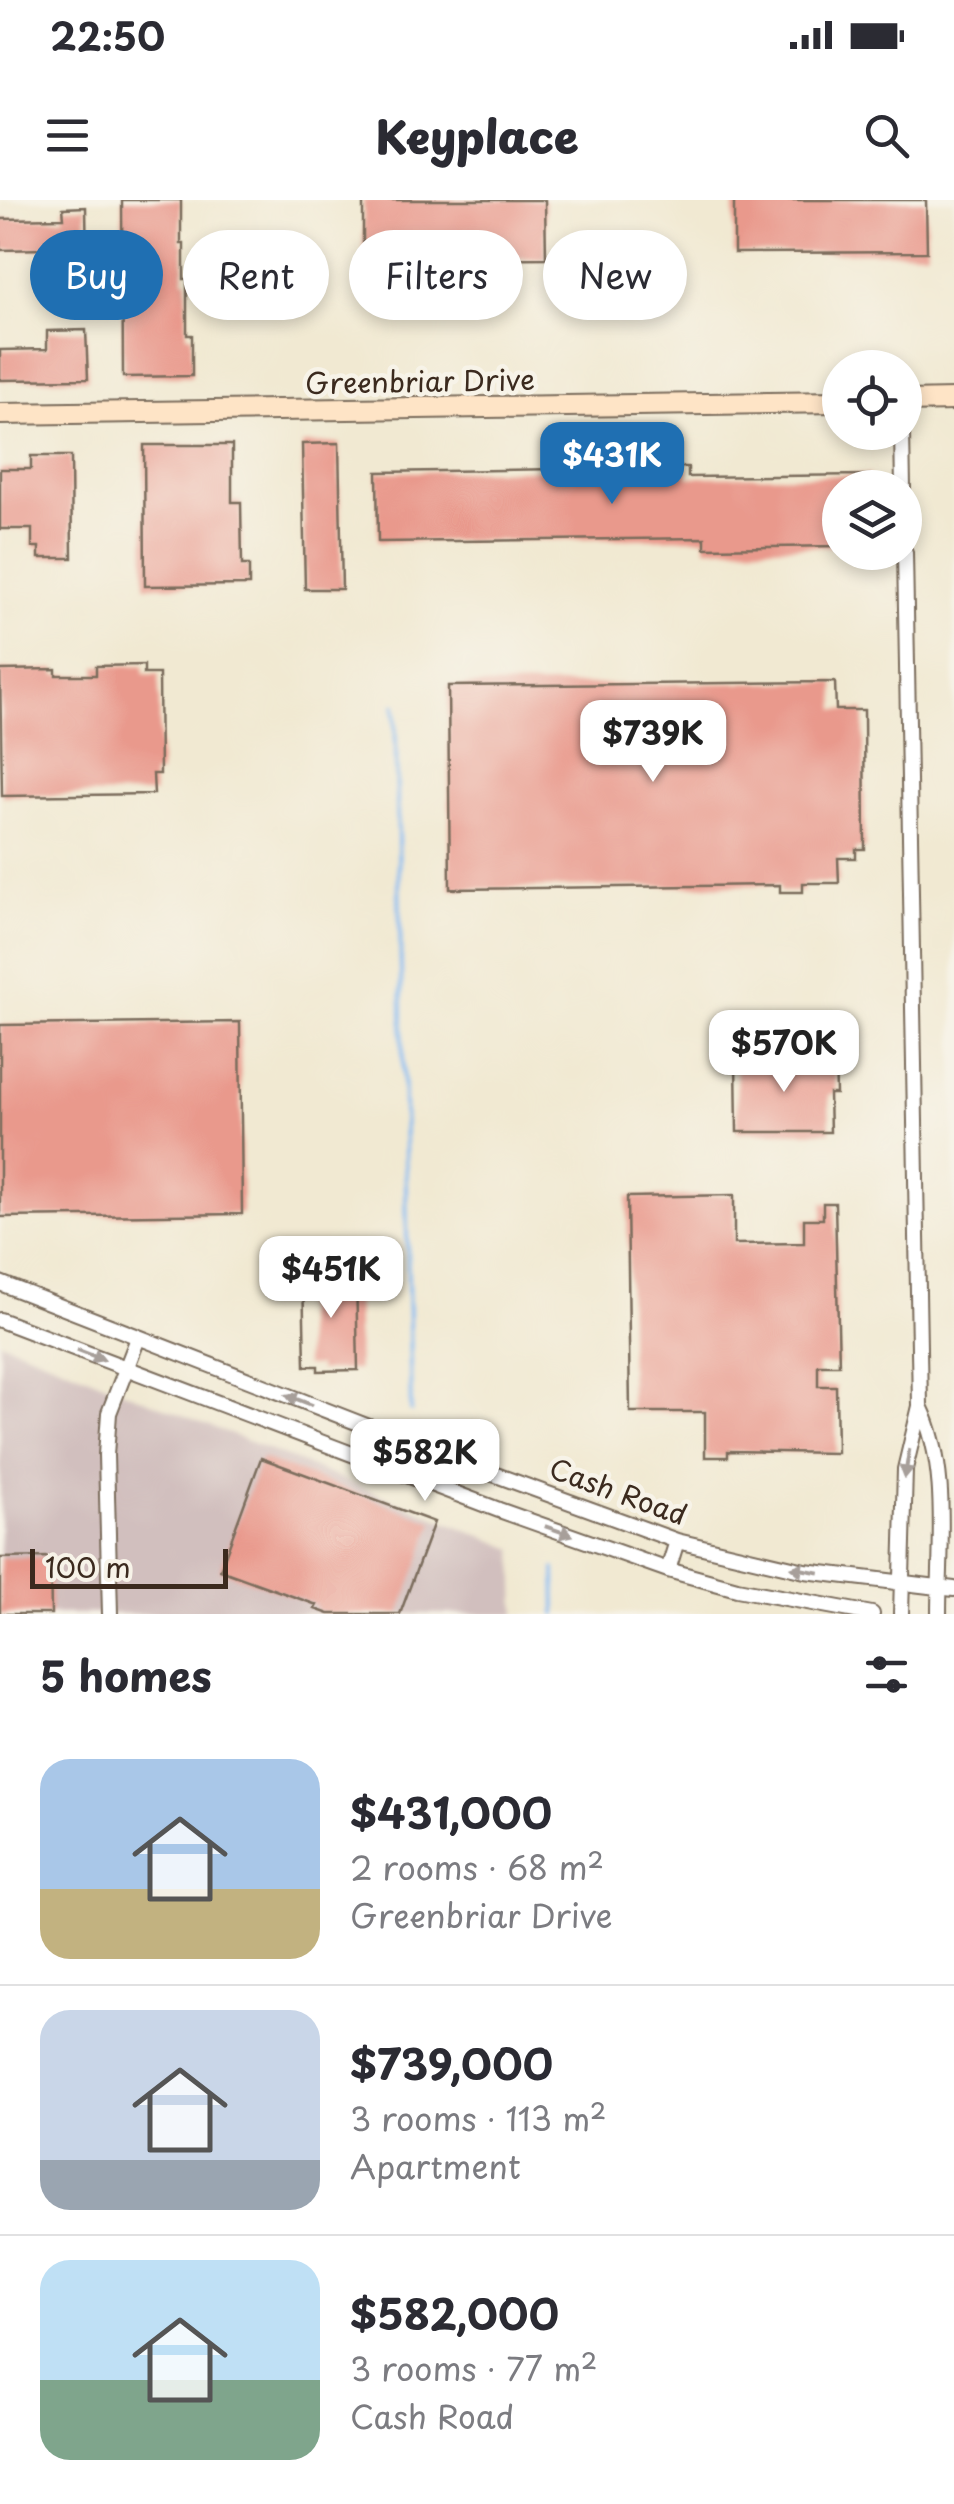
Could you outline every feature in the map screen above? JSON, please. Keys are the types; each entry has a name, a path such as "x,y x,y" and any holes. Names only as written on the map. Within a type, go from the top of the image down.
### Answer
{"street":[{"path":"922,400 954,400"},
{"name":"Greenbriar Drive","path":"0,414 822,402"},
{"path":"901,1614 905,1468 920,1406 905,570"},
{"name":"Cash Road","path":"0,1283 433,1452 677,1542 805,1571 946,1589"},
{"name":"Cash Road","path":"0,1320 668,1570 737,1589 872,1614"},
{"path":"110,1614 106,1455 110,1412 138,1338"},
{"path":"920,1406 930,1425 938,1482 946,1589 939,1614"},
{"path":"422,1479 433,1452"},
{"path":"668,1570 677,1542"}],"shaded area":[{"path":"0,1341 514,1549 516,1614 0,1614"}],"building":[{"path":"122,200 181,200 183,320 187,320 187,335 192,335 192,376 123,377 123,320 163,320 163,230 122,230"},
{"path":"363,200 545,200 543,258 523,258 523,230 363,230"},
{"path":"734,200 926,200 927,252 734,253"},
{"path":"86,207 86,230 30,230 30,249 0,250 0,219 64,218 63,208"},
{"path":"86,330 88,379 0,380 0,350 47,349 47,331"},
{"path":"339,443 342,589 305,589 302,444"},
{"path":"144,445 232,445 232,502 241,502 242,565 249,565 249,585 145,586"},
{"path":"31,456 71,456 72,558 39,558 39,547 32,547 32,529 0,529 0,469 31,469"},
{"path":"688,467 688,477 822,476 822,546 705,548 705,538 378,542 377,472"},
{"path":"144,665 144,674 159,674 160,774 153,774 154,794 2,796 0,670 56,669 56,675 96,675 96,666"},
{"path":"835,682 836,710 864,710 865,849 856,849 856,858 838,858 839,883 803,883 803,892 780,892 780,885 450,889 448,686"},
{"path":"240,1022 242,1214 0,1217 0,1025"},
{"path":"736,1059 835,1059 836,1094 829,1094 830,1132 737,1132"},
{"path":"734,1195 734,1244 804,1243 804,1219 823,1219 823,1203 835,1203 839,1365 818,1365 818,1386 836,1386 837,1453 728,1451 728,1457 705,1457 705,1412 630,1412 627,1197"},
{"path":"356,1273 358,1370 318,1371 318,1366 305,1366 303,1274"},
{"path":"261,1458 434,1522 400,1614 329,1614 315,1609 317,1605 220,1570"},
{"path":"50,1557 51,1614 0,1614 0,1558"}],"waterway":[{"path":"395,705 411,1411"},
{"path":"555,1569 556,1614"}]}
